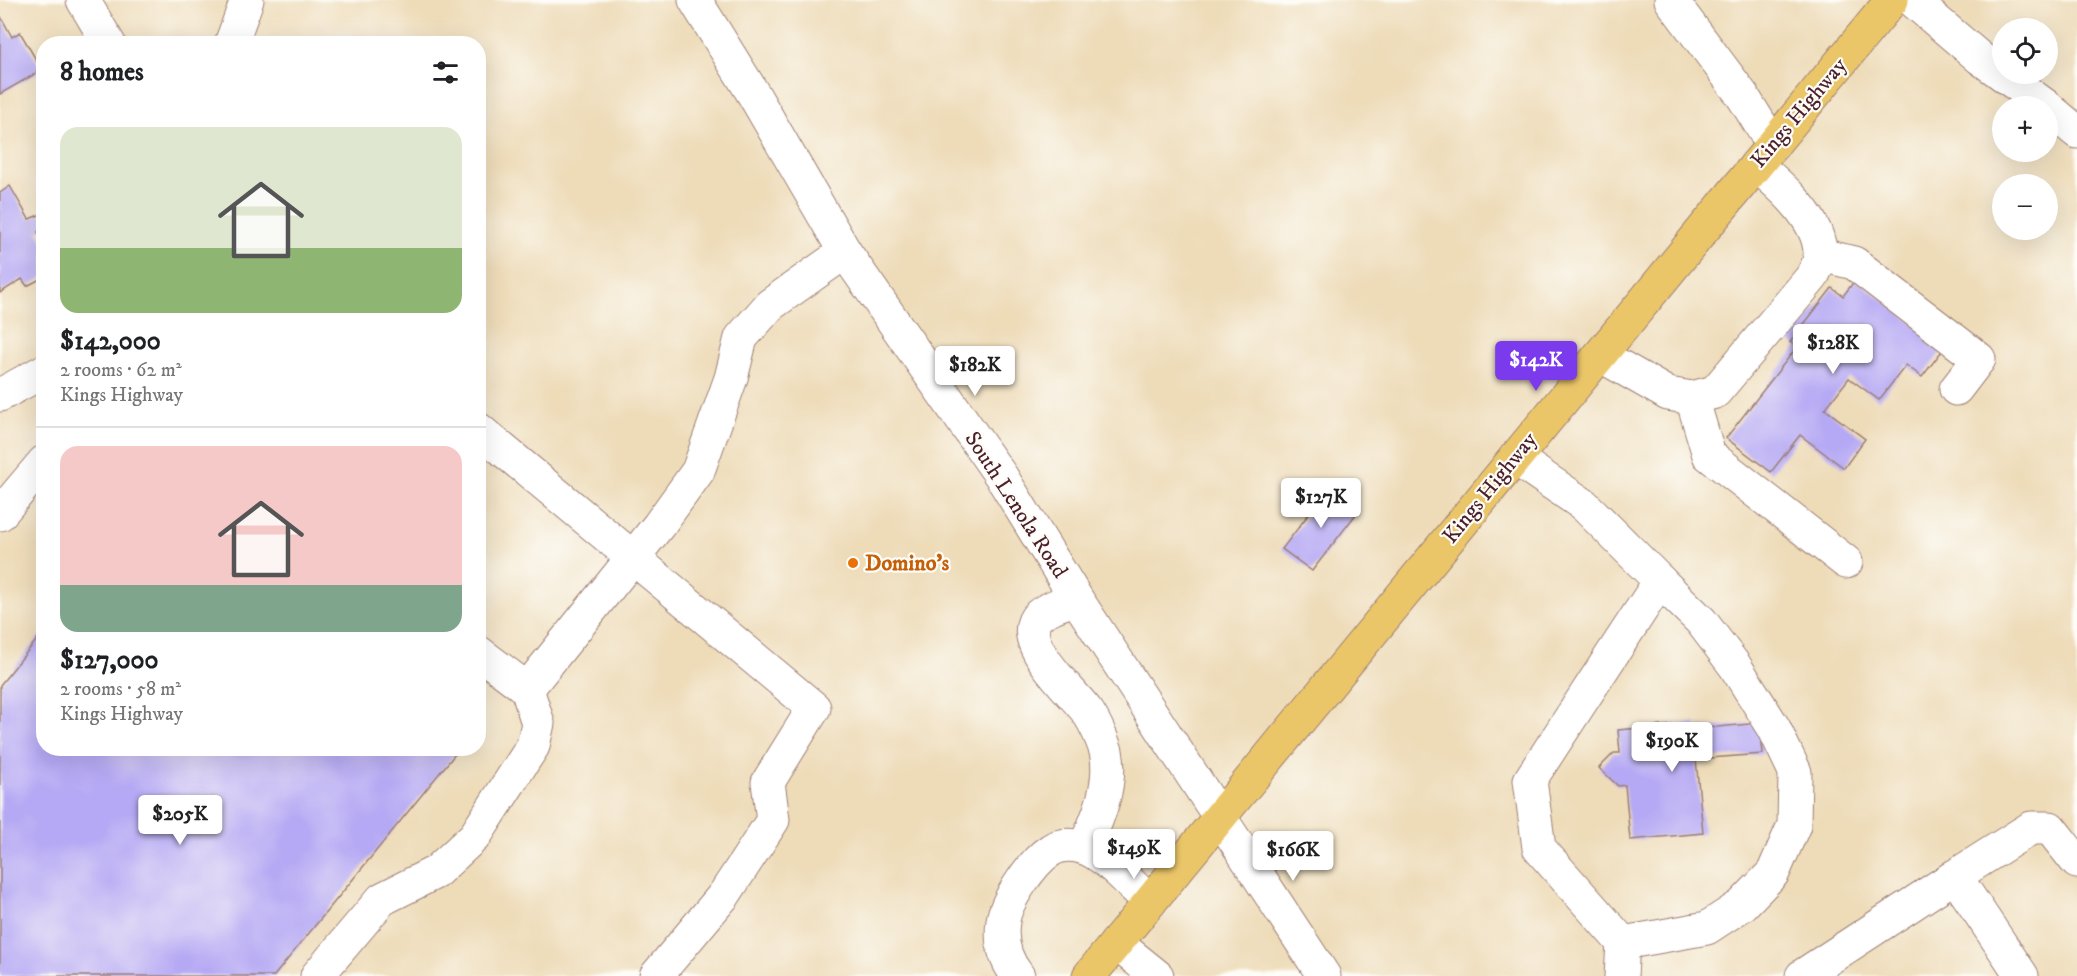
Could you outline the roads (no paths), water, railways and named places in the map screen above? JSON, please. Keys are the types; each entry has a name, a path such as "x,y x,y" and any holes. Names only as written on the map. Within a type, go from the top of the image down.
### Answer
{"main road":[{"name":"Kings Highway","path":"1089,976 1892,0"}],"street":[{"path":"84,0 104,36"},
{"path":"234,36 247,0"},
{"name":"South Lenola Road","path":"695,0 754,95 845,252 1001,476 1076,598 1220,816 1318,974"},
{"path":"1600,355 1668,394 1692,398 1715,392 1812,277 1821,255 1815,231 1764,155 1742,95 1671,0"},
{"path":"1912,0 1980,58 2032,96"},
{"path":"2058,116 2077,132"},
{"path":"527,689 634,556 698,471 730,378 741,338 770,305 845,252"},
{"path":"1821,255 1854,263 1979,359 1956,389"},
{"path":"0,395 36,375"},
{"path":"1692,398 1709,455 1846,562"},
{"path":"486,436 634,556 814,708 768,782 773,820 724,895 656,976"},
{"path":"1515,458 1584,505 1701,621 1735,666 1774,728 1795,772 1794,825 1773,873 1742,905 1707,928 1623,943"},
{"path":"0,514 36,471"},
{"path":"1622,976 1623,943 1539,848 1530,780 1660,580"},
{"path":"1076,598 1040,614 1035,623 1034,642 1042,658 1089,714 1106,752 1108,775 1105,792 1096,822 1084,848"},
{"path":"317,976 382,899 436,872 475,836 533,746 538,723 527,689 486,658"},
{"path":"1802,976 2031,828 2050,828 2077,862"},
{"path":"1018,976 1009,964 1002,935 1008,904 1024,879 1052,849 1067,845 1084,848 1097,855 1150,902"},
{"path":"1955,876 2022,976"},
{"path":"1116,943 1157,976"}],"place":[{"name":"Domino's","path":"853,563"}]}
